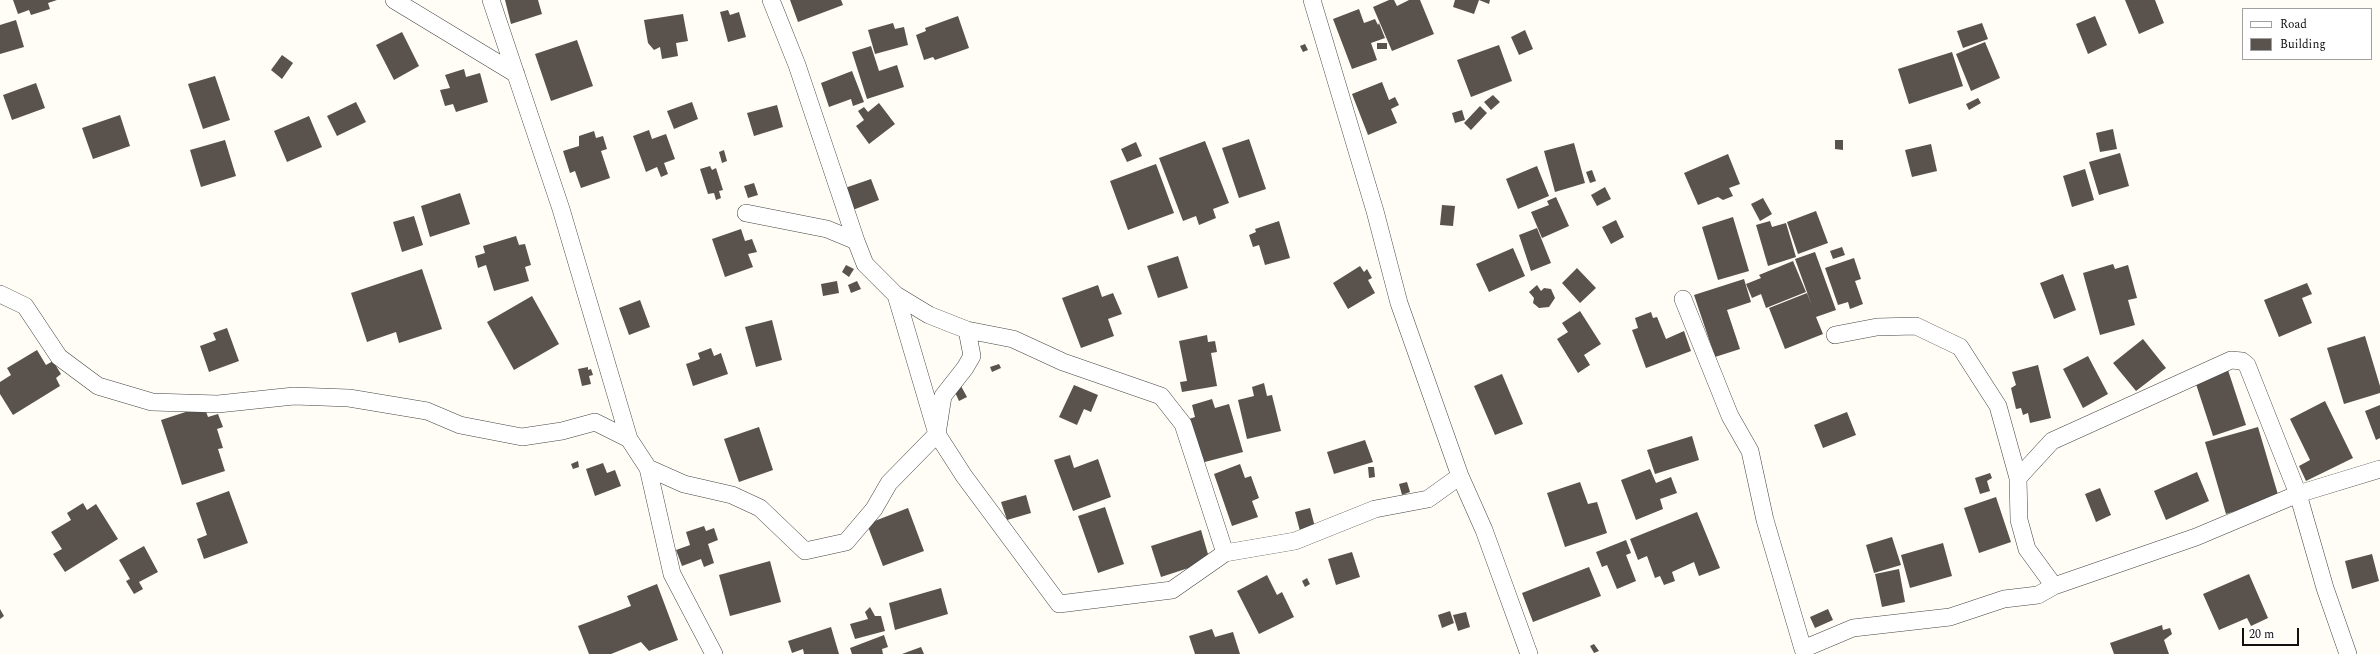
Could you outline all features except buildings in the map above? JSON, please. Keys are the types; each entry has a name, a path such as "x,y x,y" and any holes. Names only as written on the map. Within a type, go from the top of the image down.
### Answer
{"street":[{"path":"394,0 516,74"},
{"path":"491,0 561,209 630,439 648,468 672,574 714,654"},
{"path":"771,0 797,65 865,264 896,295 928,315 967,330 1014,339 1063,362 1161,396 1183,424 1225,553"},
{"path":"1312,0 1375,211 1402,311 1460,476 1484,530 1529,654"},
{"path":"746,212 828,229 856,241"},
{"path":"0,294 25,306 59,357 98,386 152,402 218,404 294,396 349,398 427,411 460,425 522,437 562,431 595,422 630,439"},
{"path":"896,295 937,434 964,476 1059,604 1172,590 1225,553 1295,542 1375,509 1428,499 1460,476"},
{"path":"1683,298 1730,416 1750,451 1765,520 1798,651 1853,628 1950,617 2004,599 2038,595 2054,586 2196,536 2298,494 2380,469"},
{"path":"1834,335 1877,328 1916,326 1960,347 1998,406 2018,478 2019,520 2027,549 2054,586"},
{"path":"648,468 684,484 732,495 760,508 805,551 846,542 874,508 889,483 937,434 943,396 966,368 972,356 967,330"},
{"path":"2018,478 2052,441 2231,360 2242,361 2247,365 2298,494 2325,588 2348,654"}]}
